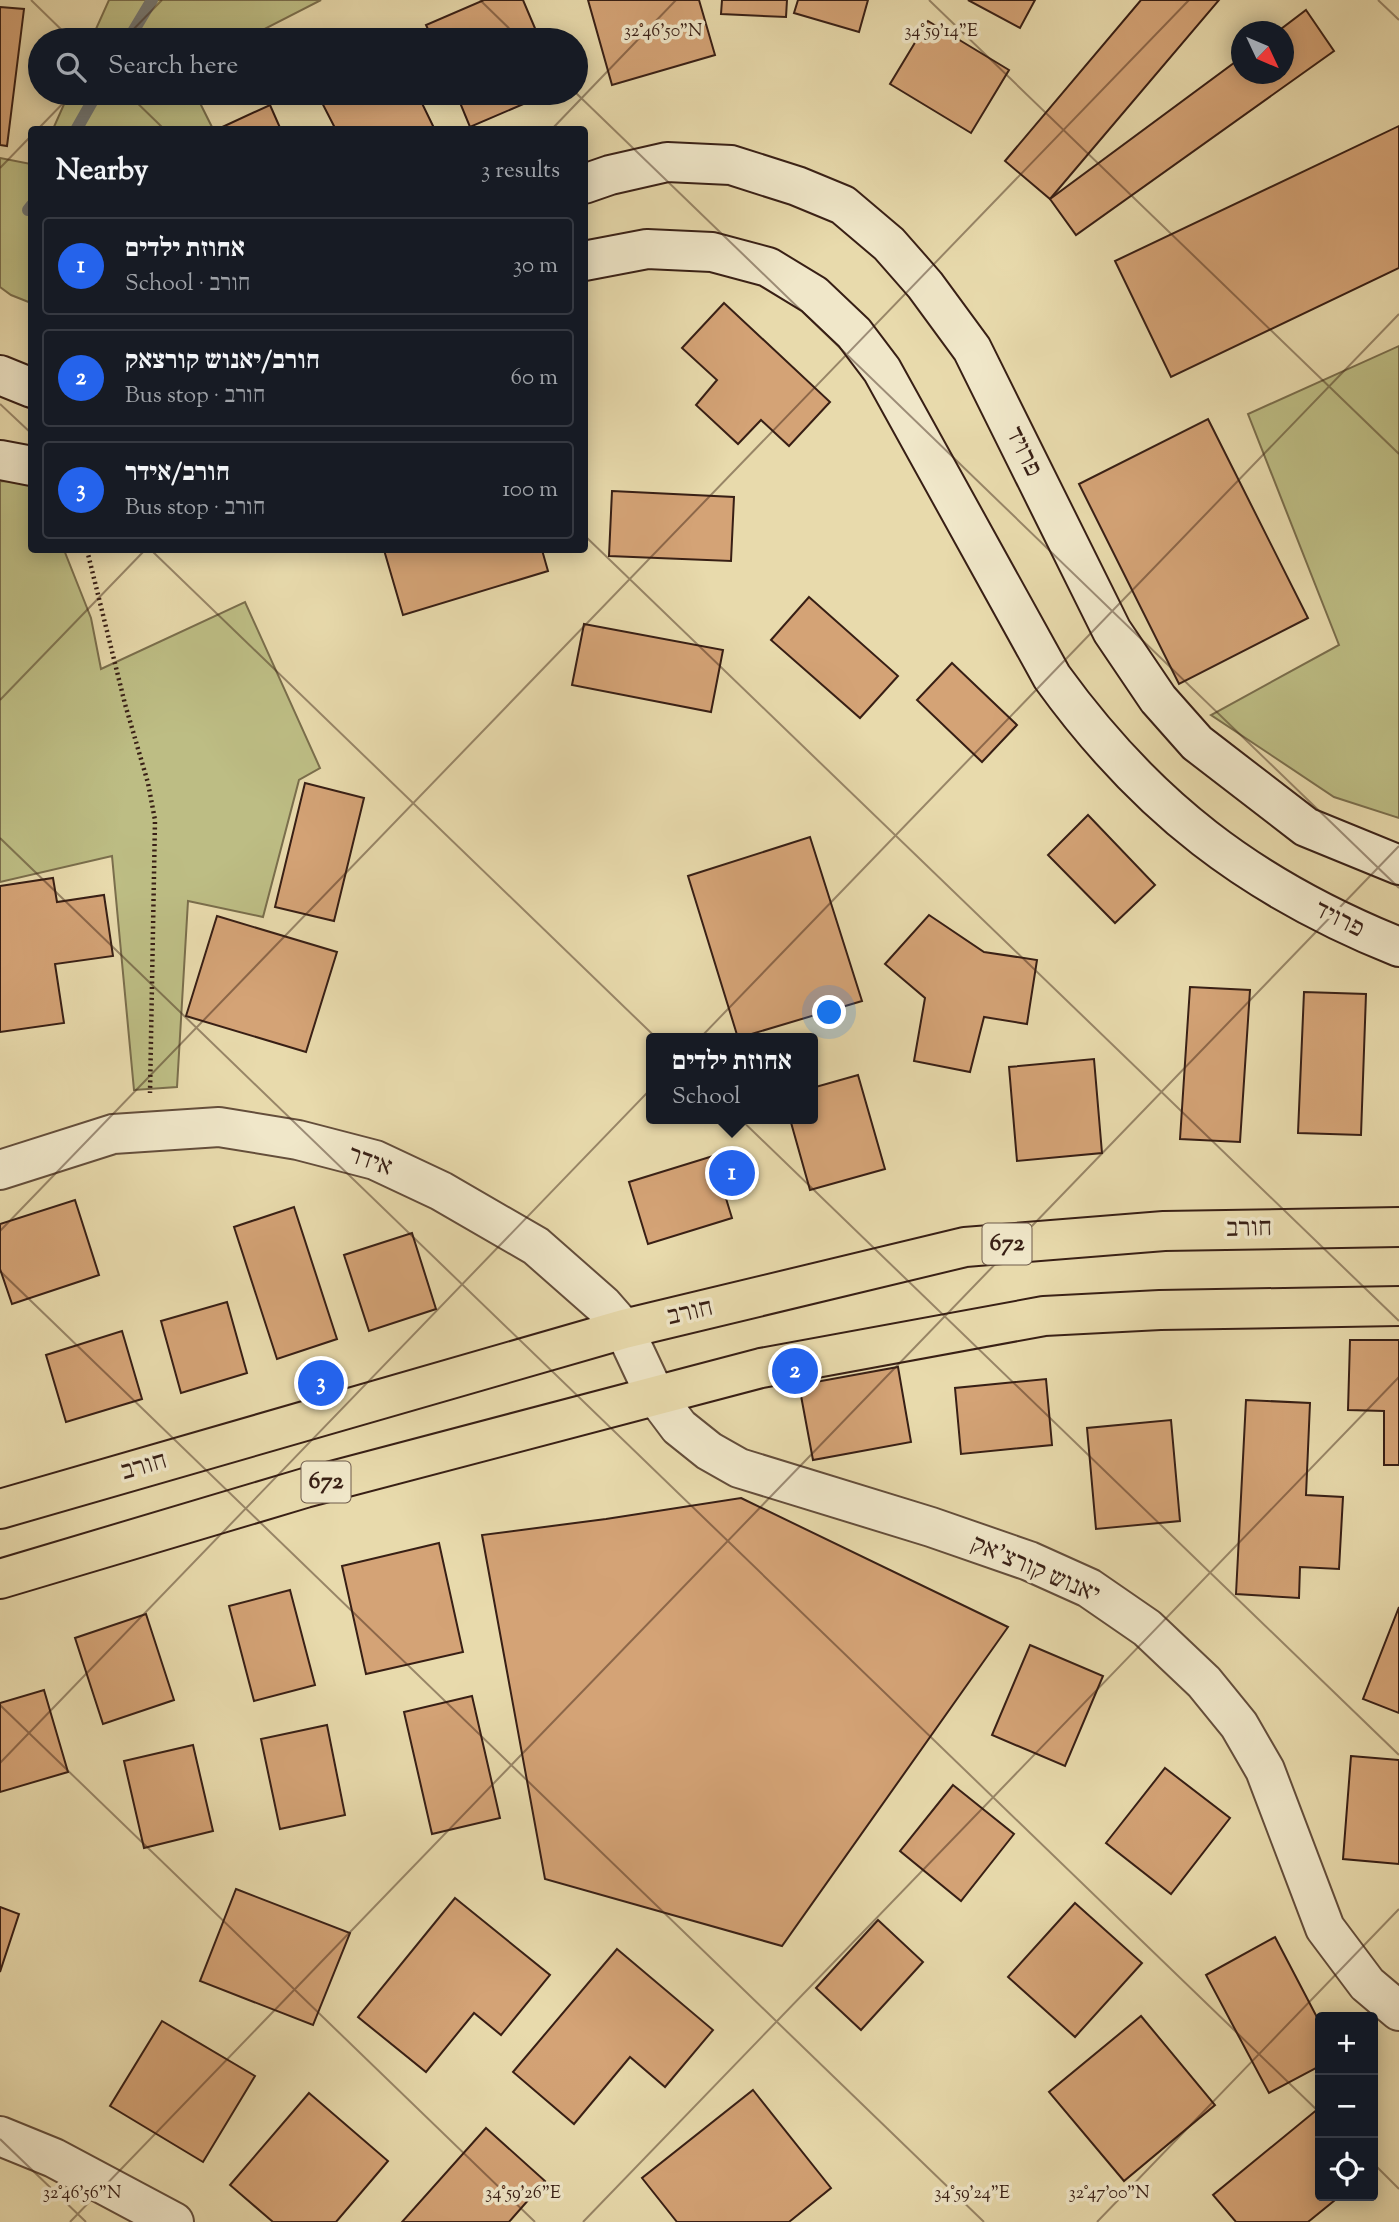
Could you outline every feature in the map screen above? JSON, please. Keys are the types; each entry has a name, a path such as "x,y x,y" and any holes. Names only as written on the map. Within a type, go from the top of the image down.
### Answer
{"main road":[{"name":"פרויד","path":"588,183 667,162 731,165 797,186 843,205 889,244 925,285 972,349 1112,631 1158,699 1197,743 1306,827 1399,865"},
{"name":"פרויד","path":"588,260 647,249 712,252 768,267 814,295 853,333 882,370 1052,677 1115,757 1160,802 1225,855 1283,892 1351,928 1399,947"},
{"path":"0,375 28,386"},
{"path":"0,460 28,465"},
{"name":"אידר","path":"0,1170 113,1133 219,1127 298,1140 374,1160 441,1191 536,1245 603,1306 624,1329 655,1395"},
{"name":"חורב","path":"0,1509 624,1329 965,1247 1164,1231 1399,1227"},
{"name":"672","path":"0,1580 305,1488 761,1368 1044,1316 1160,1310 1399,1306"},
{"name":"יאנוש קורצ'אק","path":"655,1395 679,1427 709,1451 739,1468 931,1527 1028,1561 1089,1588 1147,1628 1204,1682 1239,1725 1265,1770 1325,1928 1367,1984 1399,2011"},
{"path":"0,2137 54,2158 174,2222"}],"path":[{"path":"88,553 125,704 148,783 155,820 150,1131"}],"green space":[{"path":"109,0 321,0 266,28 96,28"},
{"path":"64,105 201,105 212,126 54,126"},
{"path":"0,158 28,163 28,302 0,287"},
{"path":"1399,346 1399,818 1334,797 1211,715 1339,645 1248,414"},
{"path":"0,481 28,482 28,553 65,553 91,618 101,669 245,602 320,768 299,780 263,917 188,901 177,1087 134,1090 112,856 0,882"}],"building":[{"path":"484,0 523,0 535,28 427,28 426,25"},
{"path":"588,0 699,0 715,55 612,85"},
{"path":"722,0 787,0 786,17 721,14"},
{"path":"798,0 868,0 859,32 794,13"},
{"path":"968,0 1035,0 1020,28"},
{"path":"1141,0 1219,0 1050,199 1005,161"},
{"path":"0,7 24,9 7,146 0,145"},
{"path":"1306,10 1334,51 1294,80 1294,21 1292,21"},
{"path":"928,21 1009,70 971,133 890,84"},
{"path":"1231,65 1231,84 1288,84 1076,235 1050,199"},
{"path":"270,105 279,126 224,126"},
{"path":"323,105 423,105 433,126 334,126"},
{"path":"461,105 521,105 472,126 470,126"},
{"path":"1399,126 1399,268 1171,377 1115,261"},
{"path":"724,303 830,402 789,446 761,420 738,444 696,405 717,380 682,348"},
{"path":"1208,419 1308,618 1179,684 1079,484"},
{"path":"612,491 734,497 731,561 609,556"},
{"path":"385,553 543,553 548,571 403,615"},
{"path":"809,597 898,676 860,718 771,640"},
{"path":"584,624 723,650 711,712 572,685"},
{"path":"952,663 1017,725 982,762 917,700"},
{"path":"305,783 364,798 334,921 275,907"},
{"path":"1088,815 1155,885 1115,923 1048,855"},
{"path":"810,837 862,1001 755,1033 736,1033 688,876"},
{"path":"53,878 57,902 104,895 113,956 55,964 64,1023 0,1032 0,886"},
{"path":"929,915 984,952 1037,960 1027,1024 984,1017 970,1072 914,1061 925,998 885,964"},
{"path":"217,916 337,952 306,1052 186,1016"},
{"path":"1190,987 1250,990 1240,1142 1180,1139"},
{"path":"1304,992 1366,994 1361,1135 1298,1133"},
{"path":"1094,1059 1102,1153 1017,1161 1009,1067"},
{"path":"858,1075 885,1169 810,1190 791,1124 818,1124 818,1086"},
{"path":"713,1156 732,1218 648,1244 629,1182"},
{"path":"75,1200 99,1275 12,1304 0,1269 0,1224"},
{"path":"294,1207 337,1339 277,1359 234,1227"},
{"path":"412,1233 436,1309 369,1331 344,1255"},
{"path":"227,1302 247,1373 181,1393 161,1321"},
{"path":"122,1331 142,1399 66,1422 46,1355"},
{"path":"1350,1340 1399,1340 1399,1465 1384,1465 1384,1411 1348,1410"},
{"path":"898,1367 911,1442 813,1460 799,1385"},
{"path":"1046,1379 1052,1445 961,1454 955,1388"},
{"path":"1246,1400 1310,1403 1306,1495 1343,1497 1339,1569 1300,1567 1299,1598 1236,1594"},
{"path":"1171,1420 1180,1521 1096,1529 1087,1428"},
{"path":"741,1498 1008,1627 782,1946 545,1879 482,1535"},
{"path":"439,1543 463,1652 366,1674 342,1566"},
{"path":"290,1590 315,1685 254,1701 229,1606"},
{"path":"1399,1607 1399,1713 1363,1699"},
{"path":"146,1614 174,1700 103,1724 75,1638"},
{"path":"1030,1645 1103,1676 1065,1766 992,1735"},
{"path":"44,1690 68,1772 0,1792 0,1703"},
{"path":"472,1696 500,1818 432,1834 404,1712"},
{"path":"327,1725 345,1815 280,1829 261,1739"},
{"path":"193,1745 213,1831 144,1848 124,1761"},
{"path":"1351,1756 1399,1760 1399,1864 1343,1859"},
{"path":"1165,1768 1230,1818 1171,1894 1106,1843"},
{"path":"953,1785 1014,1834 961,1901 900,1851"},
{"path":"236,1889 350,1933 313,2025 200,1981"},
{"path":"455,1898 550,1975 501,2035 474,2013 426,2072 358,2017"},
{"path":"1075,1903 1142,1963 1075,2037 1008,1977"},
{"path":"0,1907 19,1914 0,1972"},
{"path":"878,1920 923,1962 861,2030 816,1988"},
{"path":"1275,1937 1315,2013 1315,2069 1269,2093 1206,1975"},
{"path":"617,1949 713,2030 665,2087 630,2057 574,2124 513,2072"},
{"path":"1141,2016 1215,2105 1124,2181 1049,2092"},
{"path":"162,2021 255,2076 203,2162 110,2106"},
{"path":"753,2090 831,2188 789,2222 677,2222 642,2178"},
{"path":"309,2093 388,2161 336,2222 273,2222 230,2185"},
{"path":"1315,2111 1315,2201 1334,2201 1308,2222 1236,2222 1213,2195"},
{"path":"486,2128 545,2181 509,2222 402,2222"}],"waterway":[{"path":"135,28 152,0"},
{"path":"78,126 90,105"}],"place":[{"name":"אחוזת ילדים","path":"732,1173"},
{"name":"חורב/יאנוש קורצאק","path":"795,1371"},
{"name":"חורב/אידר","path":"321,1383"}]}
